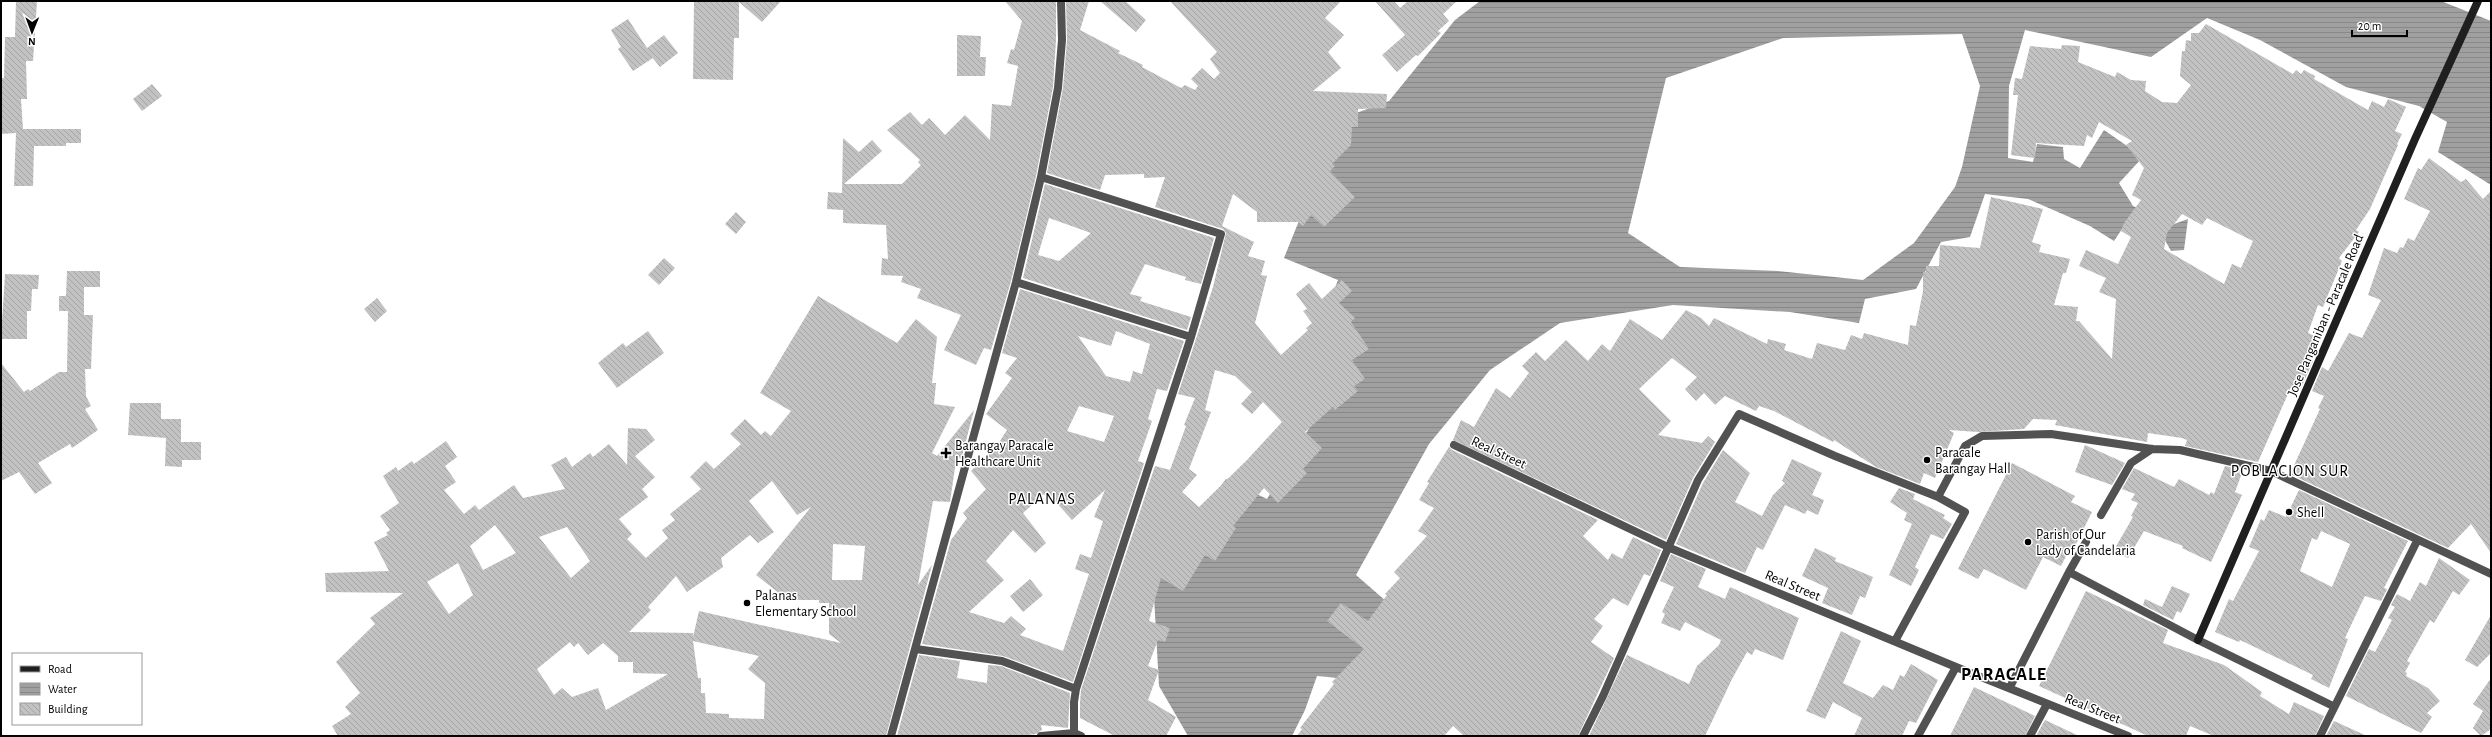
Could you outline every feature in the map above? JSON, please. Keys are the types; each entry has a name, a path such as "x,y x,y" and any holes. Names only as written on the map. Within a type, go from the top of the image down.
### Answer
{"main road":[{"name":"Jose Panganiban - Paracale Road","path":"2198,640 2415,139 2478,2"}],"street":[{"path":"891,736 1016,282 1040,177 1058,88 1061,1"},
{"path":"1040,177 1221,234 1191,337 1076,689 1074,702 1078,734 1041,736"},
{"path":"1016,282 1191,337"},
{"path":"1583,736 1603,696 1670,548 1698,480 1739,414 1834,456 1938,497 1965,512 1895,642"},
{"path":"1938,497 1965,446 1982,436 2051,434 2152,449 2180,450 2271,471 2417,541 2491,574"},
{"name":"Real Street","path":"1454,445 1670,548 1895,642 2010,687 2047,704 2128,736"},
{"path":"2101,515 2131,463 2152,449"},
{"path":"2320,736 2333,706 2417,541"},
{"path":"2010,687 2086,542"},
{"path":"2069,572 2198,640 2333,706"},
{"path":"916,649 1002,661 1076,689"},
{"path":"1918,736 1956,667"},
{"path":"2030,736 2047,704"}],"water":[{"path":"1480,1 2441,1 2491,21 2491,185 2438,152 2447,122 2419,106 2346,87 2260,40 2207,18 2151,57 2025,30 2009,86 2008,158 2033,162 2037,144 2063,147 2064,159 2080,168 2104,130 2143,157 2119,183 2133,206 2174,224 2188,219 2184,250 2171,251 2161,233 2126,223 2114,241 2090,226 2028,199 1985,194 1970,237 1941,242 1916,289 1865,299 1859,323 1790,312 1673,305 1560,323 1490,370 1429,444 1356,575 1394,608 1349,679 1317,676 1305,710 1292,736 1188,736 1159,686 1153,579 1226,479 1267,499 1324,403 1327,308 1338,280 1284,258 1340,119 1389,101 1455,20","holes":["1962,34 1980,86 1962,167 1955,187 1914,243 1863,280 1778,271 1680,267 1628,233 1666,78 1783,38"]}],"building":[{"path":"16,1 37,1 33,61 26,61 27,99 21,99 23,129 81,129 81,143 66,143 66,146 34,146 33,186 14,186 16,133 1,134 1,78 4,78 5,37 15,37"},
{"path":"694,1 781,1 762,22 739,2 739,38 734,38 733,80 693,79"},
{"path":"1005,1 1056,1 1056,40 1053,87 1036,176 1011,281 991,350 984,348 976,365 944,350 961,315 917,298 921,289 901,282 903,276 881,275 882,258 888,259 886,225 843,223 843,210 827,209 828,192 842,193 843,138 859,152 872,140 882,151 844,184 902,184 921,165 918,162 920,160 887,130 910,112 922,125 929,118 945,135 965,115 990,140 992,104 1011,106 1018,66 1007,63 1011,49 1014,50 1022,21"},
{"path":"1066,1 1089,1 1080,30 1120,51 1118,53 1143,65 1142,67 1181,88 1185,85 1195,90 1198,86 1191,79 1202,68 1214,79 1220,73 1210,59 1217,52 1170,1 1341,1 1325,18 1344,35 1328,52 1341,68 1313,91 1387,94 1386,108 1358,109 1358,127 1352,127 1351,145 1332,164 1335,166 1330,171 1355,197 1324,227 1311,215 1303,226 1298,222 1257,222 1257,212 1233,194 1222,226 1254,242 1248,256 1265,261 1261,275 1267,276 1255,323 1281,355 1308,330 1306,328 1312,323 1303,311 1307,309 1296,294 1309,283 1322,299 1342,280 1352,291 1339,303 1355,318 1351,322 1369,349 1352,360 1365,379 1354,386 1358,391 1335,410 1333,407 1305,432 1322,448 1303,469 1307,473 1278,503 1264,488 1233,526 1236,528 1215,561 1205,555 1183,591 1161,578 1149,621 1170,628 1165,642 1158,640 1148,666 1159,670 1148,700 1176,717 1166,736 1115,736 1080,718 1081,690 1155,466 1170,470 1186,426 1184,425 1195,398 1178,394 1213,287 1226,233 1223,229 1155,207 1165,177 1144,178 1144,174 1105,175 1100,190 1047,173 1063,88 1067,40","holes":["1215,370 1235,376 1252,392 1241,404 1252,414 1263,402 1282,422 1247,460 1199,507 1182,492 1197,475 1189,469 1211,412 1205,410"]},
{"path":"1100,1 1125,1 1146,20 1136,32"},
{"path":"1375,1 1394,1 1400,8 1408,1 1457,1 1443,14 1449,21 1438,31 1441,33 1418,56 1416,55 1397,72 1382,55 1405,35"},
{"path":"628,19 647,48 664,35 678,53 660,67 653,58 633,71 618,49 621,47 611,30"},
{"path":"2206,24 2293,74 2296,70 2301,74 2304,70 2315,76 2314,79 2368,110 2372,101 2384,107 2388,99 2406,107 2395,131 2402,134 2370,209 2356,230 2359,232 2339,258 2342,261 2323,307 2318,305 2308,333 2315,336 2306,357 2313,361 2301,388 2291,387 2258,462 2185,446 2187,440 2182,438 2148,433 2147,442 2055,425 2057,420 2033,419 2024,429 1978,432 1949,430 1954,433 1935,478 1924,473 1920,484 1876,467 1834,440 1833,442 1774,411 1759,406 1756,411 1725,396 1715,405 1704,393 1696,401 1685,389 1697,377 1672,358 1639,389 1671,421 1658,435 1702,443 1708,436 1715,442 1693,478 1666,540 1453,440 1461,420 1474,427 1496,388 1510,398 1529,373 1522,366 1536,352 1545,361 1566,340 1588,361 1602,344 1610,351 1630,319 1662,340 1686,310 1701,318 1709,326 1714,318 1767,344 1768,339 1786,344 1784,350 1812,359 1817,343 1845,350 1851,335 1862,339 1864,333 1908,345 1910,325 1916,326 1923,291 1923,272 1926,272 1926,266 1939,266 1940,245 1980,248 1991,197 2043,209 2032,242 2041,245 2039,252 2070,259 2066,273 2063,273 2054,305 2078,307 2076,321 2079,321 2112,359 2116,299 2099,292 2106,278 2079,266 2086,250 2118,264 2131,237 2121,231 2124,223 2141,200 2132,195 2144,168 2126,145 2132,141 2099,122 2092,138 2087,135 2084,146 2036,143 2035,158 2011,155 2018,95 2013,95 2015,78 2022,79 2030,46 2061,49 2062,45 2080,46 2078,62 2115,77 2117,72 2131,80 2146,81 2145,91 2162,102 2177,103 2191,85 2180,76 2182,51 2185,51 2186,40 2191,41 2191,33 2199,33","holes":["2182,214 2202,225 2207,218 2253,241 2241,268 2232,264 2224,284 2164,249 2167,233"]},
{"path":"957,35 981,36 980,57 986,57 985,76 957,76"},
{"path":"152,84 162,96 142,111 133,99"},
{"path":"2429,158 2461,182 2466,179 2483,199 2491,191 2491,553 2471,524 2448,548 2290,474 2320,409 2318,408 2324,396 2312,391 2322,367 2328,371 2349,333 2362,338 2381,300 2368,295 2384,248 2397,253 2400,247 2403,248 2408,238 2414,241 2430,211 2404,199 2418,168 2421,170"},
{"path":"1045,184 1214,238 1201,284 1185,280 1186,277 1145,264 1130,294 1142,297 1140,301 1191,317 1187,330 1023,278","holes":["1049,218 1091,233 1059,261 1038,255"]},
{"path":"736,212 746,222 736,234 725,224"},
{"path":"664,258 675,268 659,285 648,275"},
{"path":"67,271 100,271 100,287 84,287 84,315 93,315 91,369 85,369 86,396 91,406 85,409 98,430 72,448 70,444 38,463 52,483 35,494 19,472 1,481 1,363 24,392 28,389 30,391 59,372 67,372 68,311 59,311 59,296 66,296"},
{"path":"5,274 39,275 38,289 32,289 31,311 27,311 27,339 1,339"},
{"path":"1020,289 1184,341 1167,391 1157,389 1148,419 1152,421 1138,461 1144,463 1073,682 1003,656 922,644 951,540 967,518 963,513 986,489 971,471 996,447 1007,430 986,414 1012,378 1005,373 1017,358 1002,353","holes":["1116,331 1150,344 1142,374 1133,371 1130,382 1106,376 1078,336 1111,346","1079,406 1114,416 1104,442 1067,431","1105,490 1094,517 1103,521 1091,558 1080,554 1075,569 1089,574 1063,651 1020,635 1026,629 1011,616 1004,623 969,612 1004,580 986,561 1013,530 1035,553 1046,543 1023,513 1044,494 1053,504 1056,502 1072,520"]},
{"path":"818,296 897,343 916,319 937,337 932,383 936,383 934,404 955,407 932,453 937,456 974,410 961,460 957,454 950,502 933,501 918,585 932,565 886,736 338,736 332,726 351,714 345,707 360,693 336,662 375,624 370,618 403,593 326,592 325,573 389,571 374,542 388,535 386,533 390,530 380,516 399,503 383,476 396,467 398,471 412,461 414,464 446,441 457,457 445,466 456,482 444,490 464,514 475,505 479,510 514,485 523,498 565,489 551,465 566,457 572,467 590,453 593,457 609,444 627,465 628,428 646,429 655,440 635,456 655,477 642,489 648,497 619,519 632,534 627,539 646,558 668,538 662,530 675,520 670,514 701,489 690,477 706,461 714,469 741,444 730,434 745,419 761,435 765,431 771,436 791,411 760,393","holes":["772,481 797,515 811,507 756,575 788,600 819,600 819,603 829,603 829,634 841,643 699,611 693,637 693,633 629,632 651,610 648,607 676,576 687,592 723,567 721,558 750,535 758,543 774,532 749,501","495,525 516,553 483,570 470,546","567,527 590,561 571,578 539,537","833,544 865,546 862,580 832,580","458,563 473,595 449,614 427,582","693,641 759,656 748,669 765,683 764,719 729,718 729,714 706,713 705,693 701,693 701,678 698,678","570,642 574,647 578,643 588,655 603,643 618,656 618,662 633,662 633,673 668,674 606,710 598,688 572,697 562,688 554,695 537,669"]},
{"path":"377,298 387,311 375,322 364,309"},
{"path":"648,331 664,353 617,388 598,363 623,343 626,347"},
{"path":"130,403 161,403 161,419 181,419 181,442 201,442 201,460 182,460 182,467 165,466 166,438 128,435"},
{"path":"2085,445 2125,463 2112,485 2075,472"},
{"path":"1449,447 1452,450 1598,520 1583,536 1608,560 1612,553 1622,559 1633,537 1661,550 1650,576 1644,574 1628,606 1613,598 1594,619 1603,626 1591,642 1614,658 1578,736 1464,736 1453,726 1444,736 1297,736 1302,729 1300,728 1334,684 1332,682 1364,649 1327,621 1341,603 1368,621 1387,595 1385,594 1400,578 1394,572 1427,536 1418,531 1434,508 1419,500 1429,483 1427,482"},
{"path":"1723,450 1750,473 1735,502 1762,516 1773,495 1785,483 1782,481 1792,459 1822,473 1812,495 1824,500 1818,515 1807,510 1805,514 1785,505 1763,550 1757,547 1745,573 1676,544 1703,483"},
{"path":"2012,463 2075,496 2071,502 2092,512 2072,552 2069,550 2061,566 2043,557 2026,590 1984,569 1978,579 1958,569"},
{"path":"2225,466 2243,470 2235,492 2242,495 2211,562 2182,548 2183,546 2144,531 2128,558 2114,550 2133,517 2131,516 2138,503 2131,500 2135,494 2122,489 2134,468 2174,487 2179,479 2209,495 2211,492 2214,494"},
{"path":"1899,488 1915,494 1913,499 1945,515 1943,518 1952,524 1943,539 1931,534 1915,567 1919,570 1911,586 1889,575 1912,524 1904,520 1907,513 1890,502"},
{"path":"2299,490 2408,541 2384,588 2387,589 2381,601 2365,596 2345,638 2348,639 2329,688 2311,679 2313,675 2240,640 2239,642 2215,632 2229,599 2233,601 2259,551 2249,547 2261,519 2264,521 2269,510 2286,517","holes":["2321,531 2350,544 2332,587 2300,571 2312,538 2317,540"]},
{"path":"1815,548 1836,558 1835,561 1873,577 1865,598 1860,596 1852,615 1822,603 1828,588 1802,576"},
{"path":"1671,554 1706,569 1698,587 1725,599 1730,587 1799,618 1783,660 1755,649 1752,655 1747,652 1732,679 1705,736 1589,736 1627,655 1689,684 1697,666 1719,645 1721,640 1685,622 1680,631 1661,623 1665,614 1662,612 1674,587 1660,581"},
{"path":"2439,558 2470,580 2459,595 2453,591 2434,623 2430,620 2407,661 2410,663 2405,672 2407,673 2406,676 2428,688 2440,701 2427,713 2432,717 2421,733 2346,696 2369,649 2375,652 2392,620 2388,618 2395,607 2391,605 2397,594 2410,601 2420,582 2426,586"},
{"path":"1030,579 1043,595 1023,612 1010,596"},
{"path":"2172,586 2190,594 2181,613 2177,611 2173,620 2143,605 2145,599 2162,607"},
{"path":"2086,591 2168,630 2163,643 2224,665 2262,692 2260,696 2289,714 2294,702 2324,716 2315,736 2214,736 2190,726 2186,736 2148,736 2039,686"},
{"path":"2491,615 2491,653 2477,667 2465,660"},
{"path":"1841,631 1861,641 1843,683 1873,698 1883,685 1893,690 1900,675 1904,677 1911,664 1938,680 1916,723 1909,721 1902,736 1854,736 1862,718 1833,702 1825,719 1806,711"},
{"path":"919,655 960,661 957,678 987,683 988,665 1001,666 1070,693 1068,728 1041,725 1042,730 1036,734 1019,736 897,736"},
{"path":"2491,678 2491,729 2481,736 2473,728 2483,711 2473,704"},
{"path":"1974,687 2035,716 2025,736 1950,736"},
{"path":"2045,720 2079,736 2036,736"},
{"path":"2334,721 2367,736 2326,736"}],"place":[{"name":"Barangay Paracale Healthcare Unit","path":"946,453"},
{"name":"Paracale Barangay Hall","path":"1927,460"},
{"name":"Shell","path":"2289,512"},
{"name":"Parish of Our Lady of Candelaria","path":"2028,542"},
{"name":"Palanas Elementary School","path":"747,603"}],"district":[{"name":"POBLACION SUR","path":"2290,470"},
{"name":"PALANAS","path":"1042,498"},
{"name":"PARACALE","path":"2004,674"}]}
